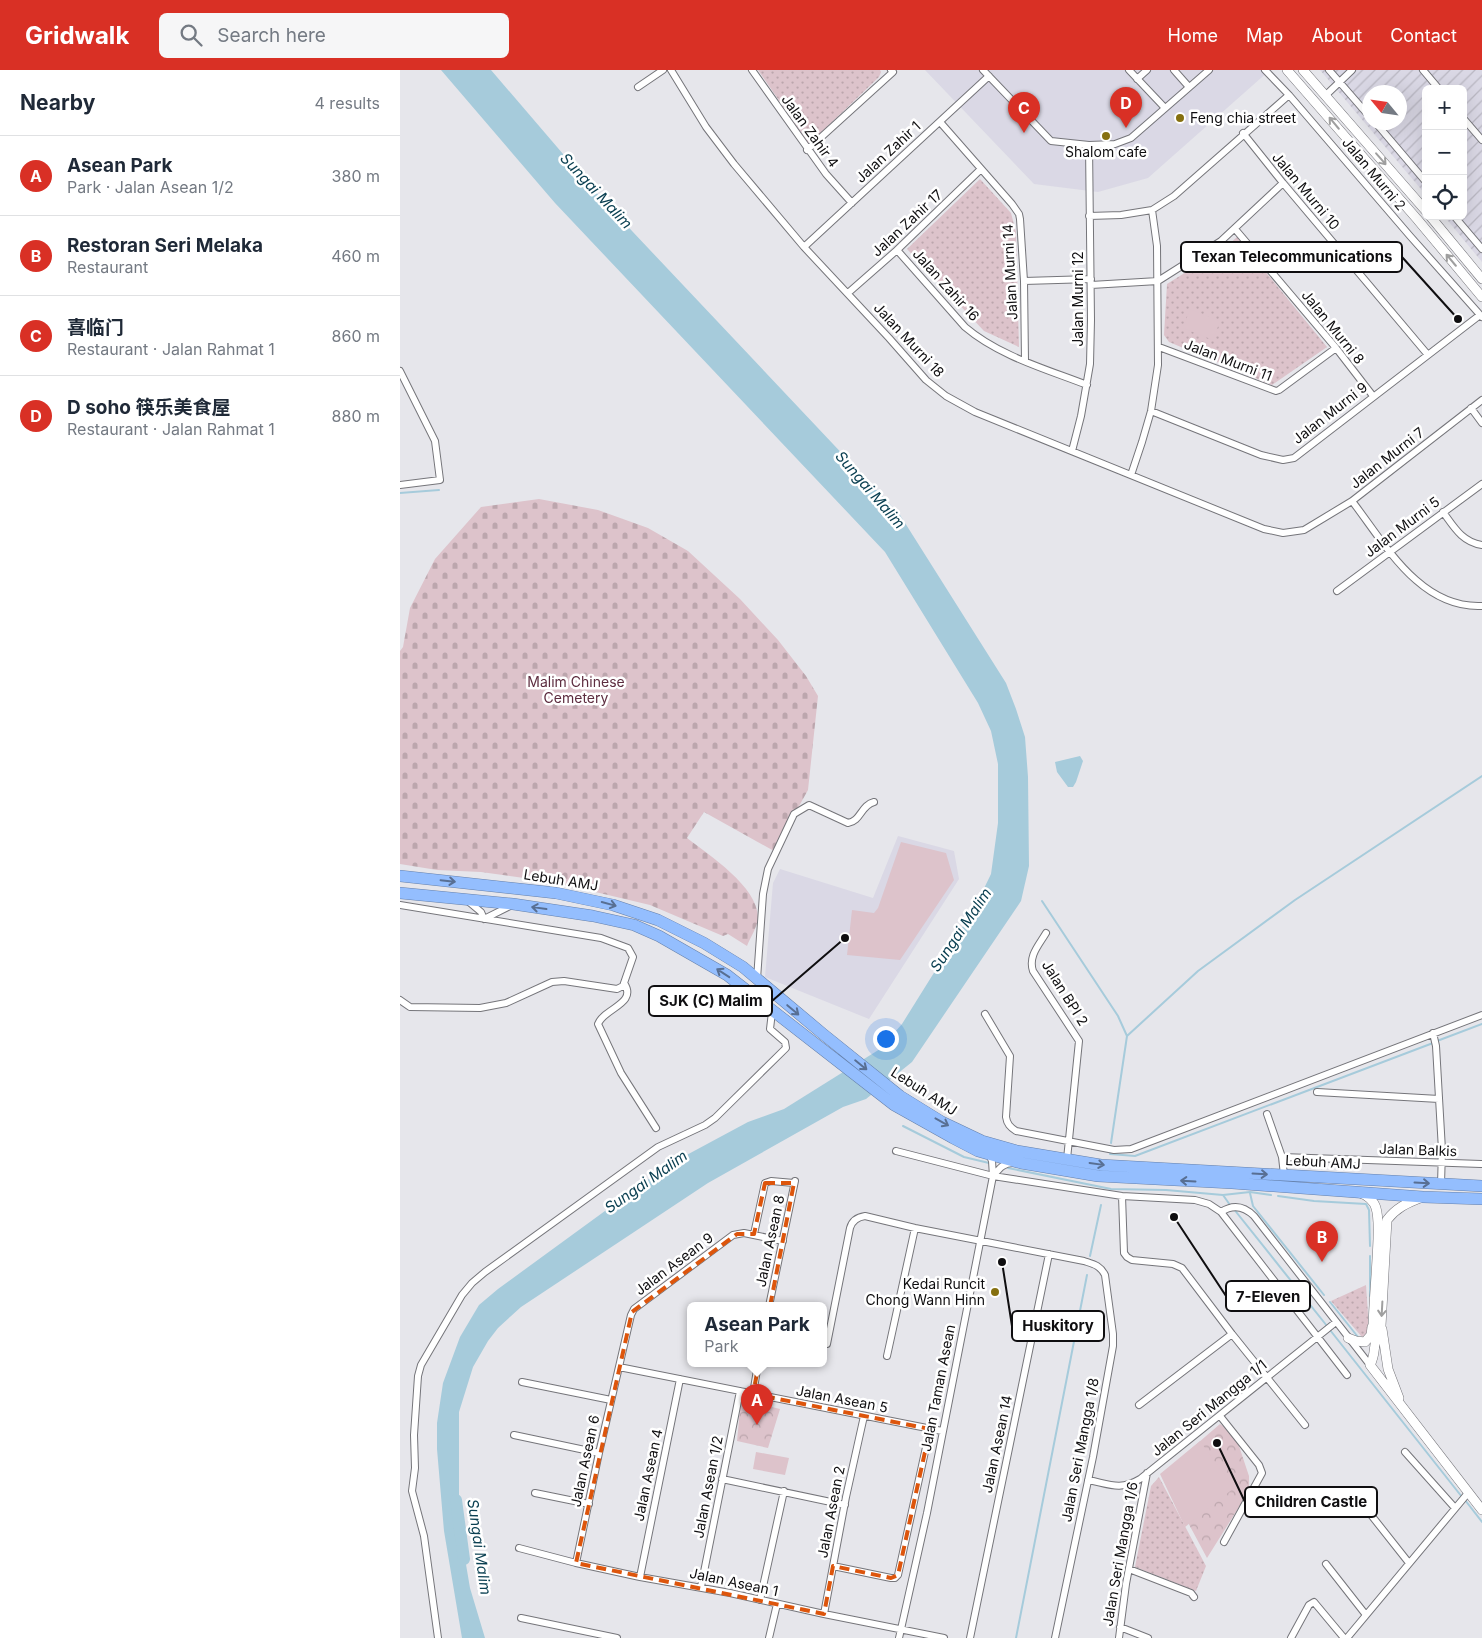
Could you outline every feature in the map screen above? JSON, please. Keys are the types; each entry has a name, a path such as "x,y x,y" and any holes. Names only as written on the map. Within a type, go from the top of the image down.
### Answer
{"highway":[{"name":"Lebuh AMJ","path":"400,876 556,893 620,907 658,920 704,943 743,967 823,1034 897,1101 982,1141 1017,1150 1102,1165 1482,1186"},
{"name":"Lebuh AMJ","path":"400,893 513,904 593,916 634,925 659,936 712,966 747,990 816,1046 933,1128 978,1151 988,1154 1021,1163 1098,1176 1232,1183 1423,1197 1482,1199"}],"street":[{"path":"638,87 662,70"},
{"name":"Jalan Murni 18","path":"672,70 706,127 734,164 804,247 934,388 975,412 1270,530 1291,533 1304,530"},
{"name":"Jalan Zahir 4","path":"752,70 807,150 852,203"},
{"path":"984,70 1051,141 1089,146 1115,144 1131,138 1209,70"},
{"path":"1129,70 1165,108"},
{"path":"1138,79 1147,70"},
{"path":"1174,70 1189,87"},
{"name":"Jalan Murni 2","path":"1265,70 1289,94 1481,316"},
{"path":"1288,70 1482,297"},
{"path":"1303,70 1422,206"},
{"path":"1329,70 1362,107"},
{"path":"1326,95 1352,70"},
{"path":"1424,70 1436,85"},
{"path":"807,150 892,71"},
{"name":"Jalan Zahir 1","path":"804,247 990,76"},
{"path":"1089,216 1121,216 1152,210 1174,196 1289,94"},
{"name":"Jalan Murni 14","path":"940,122 1019,214 1024,281 1025,361"},
{"path":"1467,123 1482,140"},
{"path":"1382,130 1422,177"},
{"name":"Jalan Murni 10","path":"1243,134 1282,183 1428,355"},
{"name":"Jalan Murni 12","path":"1072,451 1081,416 1090,364 1089,146"},
{"name":"Jalan Zahir 17","path":"848,293 897,250 981,169"},
{"path":"1024,281 1158,281 1221,241 1236,229 1282,183"},
{"path":"1131,475 1151,411 1157,378 1159,346 1158,281 1152,210"},
{"path":"1433,220 1482,279"},
{"path":"1457,220 1482,249"},
{"name":"Jalan Murni 8","path":"1236,229 1336,348 1373,396"},
{"name":"Jalan Zahir 16","path":"897,250 970,331 983,341 1025,361 1087,385"},
{"name":"Jalan Murni 9","path":"1151,411 1260,455 1289,460 1481,316"},
{"name":"Jalan Murni 11","path":"1159,346 1276,391 1336,348"},
{"path":"400,370 435,441 440,480 400,485"},
{"name":"Jalan Murni 7","path":"1304,530 1352,500 1482,400"},
{"path":"1471,408 1482,423"},
{"name":"Jalan Murni 5","path":"1338,591 1482,484"},
{"path":"1352,500 1390,552 1416,581 1446,600 1468,606 1482,606"},
{"path":"1443,512 1463,538 1482,545"},
{"path":"757,980 764,884 773,856 794,814 809,804 848,823 856,819 865,806 874,802"},
{"path":"464,899 474,905 484,920"},
{"path":"484,920 513,904"},
{"path":"400,905 601,938 628,948 633,957 623,986 617,989 564,981 552,982 506,1003 480,1008 410,1007 400,1000"},
{"name":"Jalan BPI 2","path":"1046,933 1032,955 1031,965 1079,1041 1067,1159"},
{"path":"624,983 629,992 626,1000 601,1018 598,1024 620,1073 656,1128"},
{"path":"438,1638 424,1536 412,1491 415,1468 414,1435 418,1376 421,1365 462,1295 472,1283 658,1146 706,1125 786,1048 785,1042 770,1029 772,1012"},
{"path":"985,1014 1010,1056 1007,1122 1016,1131 1114,1150 1131,1149 1435,1040 1482,1015"},
{"path":"1435,1040 1439,1099 1441,1184"},
{"path":"1317,1092 1439,1099"},
{"path":"1267,1114 1282,1158 1284,1175"},
{"path":"896,1151 993,1176 1122,1196 1195,1200 1209,1204 1221,1212 1347,1375"},
{"path":"988,1154 992,1161 993,1176"},
{"name":"Jalan Balkis","path":"1282,1158 1482,1164"},
{"path":"993,1176 1005,1164 1021,1163"},
{"name":"Jalan Taman Asean","path":"899,1638 927,1513 993,1176"},
{"name":"Jalan Asean 8","path":"754,1234 765,1183 771,1180 795,1182 770,1302"},
{"path":"1359,1193 1365,1194 1376,1207 1377,1326 1388,1370 1409,1417"},
{"path":"1122,1196 1124,1253 1127,1257 1132,1260 1182,1268 1305,1425"},
{"path":"1370,1365 1375,1354 1377,1336 1373,1334 1377,1326 1387,1220 1402,1206 1423,1197"},
{"path":"1221,1212 1229,1208 1240,1207 1248,1210 1254,1216 1334,1324 1370,1365 1465,1497 1482,1510"},
{"path":"827,1344 850,1228 860,1216 1048,1254"},
{"path":"887,1356 914,1228"},
{"name":"Jalan Asean 9","path":"619,1365 631,1315 634,1310 733,1235 740,1233 754,1234 783,1241"},
{"name":"Jalan Seri Mangga 1/8","path":"1048,1254 1096,1264 1100,1267 1105,1275 1113,1334 1113,1346 1088,1480 1055,1638"},
{"name":"Jalan Asean 14","path":"970,1638 1048,1254"},
{"name":"Jalan Seri Mangga 1/1","path":"1088,1480 1115,1486 1128,1486 1220,1416 1334,1324"},
{"path":"1348,1338 1365,1342 1377,1326"},
{"path":"1139,1406 1232,1334"},
{"name":"Jalan Asean 5","path":"619,1365 942,1432"},
{"name":"Jalan Asean 6","path":"576,1563 619,1365"},
{"path":"753,1394 758,1367"},
{"name":"Jalan Asean 4","path":"640,1577 680,1379"},
{"path":"522,1382 611,1400"},
{"name":"Jalan Asean 1/2","path":"701,1587 740,1391"},
{"name":"Jalan Asean 2","path":"824,1614 864,1416"},
{"path":"1220,1416 1258,1465 1262,1473 1224,1542"},
{"path":"833,1566 896,1578 930,1429"},
{"path":"514,1435 599,1453"},
{"path":"1405,1452 1455,1508"},
{"name":"Jalan Seri Mangga 1/6","path":"1119,1638 1129,1568 1147,1473"},
{"path":"722,1479 845,1504"},
{"path":"760,1600 784,1491"},
{"path":"535,1493 589,1504"},
{"path":"1291,1638 1309,1605 1314,1602 1345,1638 1465,1497"},
{"path":"1360,1501 1409,1563"},
{"name":"Jalan Asean 1","path":"519,1548 640,1577 701,1587 944,1638"},
{"path":"1326,1564 1366,1615"},
{"path":"1129,1568 1191,1594 1194,1597"},
{"path":"769,1638 777,1604"},
{"path":"521,1618 617,1638"},
{"path":"1120,1627 1148,1638"}],"highlighted area":[{"path":"765,1183 794,1183 753,1394 930,1429 898,1575 891,1578 833,1566 824,1614 576,1563 632,1312 737,1234 754,1234"}],"shaded area":[{"path":"925,70 1270,70 1148,178 1098,192 1034,184"},
{"path":"1320,70 1482,70 1482,262 1447,220 1467,220 1467,85 1422,85 1422,190 1371,130 1407,130 1407,85 1362,85 1362,120"},
{"path":"898,836 954,851 959,879 869,1019 765,977 773,883 780,869 873,898"}],"green space":[{"path":"758,70 880,70 881,72 879,77 809,144"},
{"path":"980,179 1011,213 1016,232 1019,347 984,331 907,249"},
{"path":"1237,237 1327,347 1272,385 1169,342 1164,335 1167,284 1226,247"},
{"path":"1190,309 1220,321 1213,340 1183,328"},
{"name":"Malim Chinese Cemetery","path":"539,499 598,510 648,528 688,551 740,599 778,640 806,676 818,696 808,790 774,851 704,812 687,838 731,873 750,894 756,905 758,921 747,946 728,934 723,936 650,905 587,890 481,872 437,870 400,864 400,651 403,647 410,608 435,559 481,507"},
{"path":"901,842 946,853 954,880 900,960 847,955 852,910 874,913 878,908"},
{"path":"1366,1285 1369,1330 1362,1337 1331,1301"},
{"path":"741,1399 780,1409 768,1448 737,1441"},
{"path":"1220,1424 1235,1434 1249,1476 1249,1491 1207,1558 1162,1474"},
{"path":"1200,1441 1234,1488 1185,1527 1160,1474"},
{"path":"756,1452 789,1458 785,1475 753,1469"},
{"path":"1159,1477 1206,1566 1196,1591 1135,1567 1151,1486"}],"water":[{"path":"441,70 491,70 599,196 900,515 1006,683 1025,737 1028,777 1029,866 1021,901 912,1062 866,1099 843,1107 708,1183 521,1307 498,1328 488,1341 473,1367 459,1412 459,1523 470,1588 485,1638 462,1638 444,1531 437,1449 437,1423 443,1383 460,1337 479,1305 498,1289 668,1165 748,1122 784,1109 880,1049 902,1024 975,907 991,874 998,823 998,764 991,731 978,703 885,552 555,203"},
{"path":"1080,756 1083,761 1076,782 1073,787 1068,787 1057,772 1055,762"}],"waterway":[{"path":"400,493 439,490"},
{"path":"1127,1036 1198,971 1295,900 1482,776"},
{"path":"1042,901 1118,1016 1127,1036 1111,1143"},
{"path":"1437,1041 1482,1024"},
{"path":"1110,1154 1135,1156 1433,1043"},
{"path":"903,1126 964,1157 989,1163"},
{"path":"1008,1168 1111,1189 1166,1190 1223,1195 1250,1192 1271,1195"},
{"path":"1250,1193 1253,1206 1324,1295"},
{"path":"1223,1195 1230,1205"},
{"path":"1278,1196 1314,1201 1366,1204 1369,1210 1370,1246"},
{"path":"1090,1256 1101,1205"},
{"path":"1233,1208 1327,1326"},
{"path":"1370,1256 1370,1296"},
{"path":"1016,1638 1087,1275"},
{"path":"1330,1302 1358,1337"},
{"path":"1330,1330 1462,1497"},
{"name":"Sungai Malim","path":"456,1500 464,1559"},
{"path":"1465,1500 1482,1522"}],"place":[{"name":"Feng chia street","path":"1180,118"},
{"name":"D soho 筷乐美食屋","path":"1126,128"},
{"name":"喜临门","path":"1024,133"},
{"name":"Shalom cafe","path":"1106,136"},
{"name":"Texan Telecommunications","path":"1458,319"},
{"name":"SJK (C) Malim","path":"845,938"},
{"name":"7-Eleven","path":"1174,1217"},
{"name":"Huskitory","path":"1002,1262"},
{"name":"Restoran Seri Melaka","path":"1322,1262"},
{"name":"Kedai Runcit Chong Wann Hinn","path":"995,1292"},
{"name":"Asean Park","path":"757,1425"},
{"name":"Children Castle","path":"1217,1443"}]}
